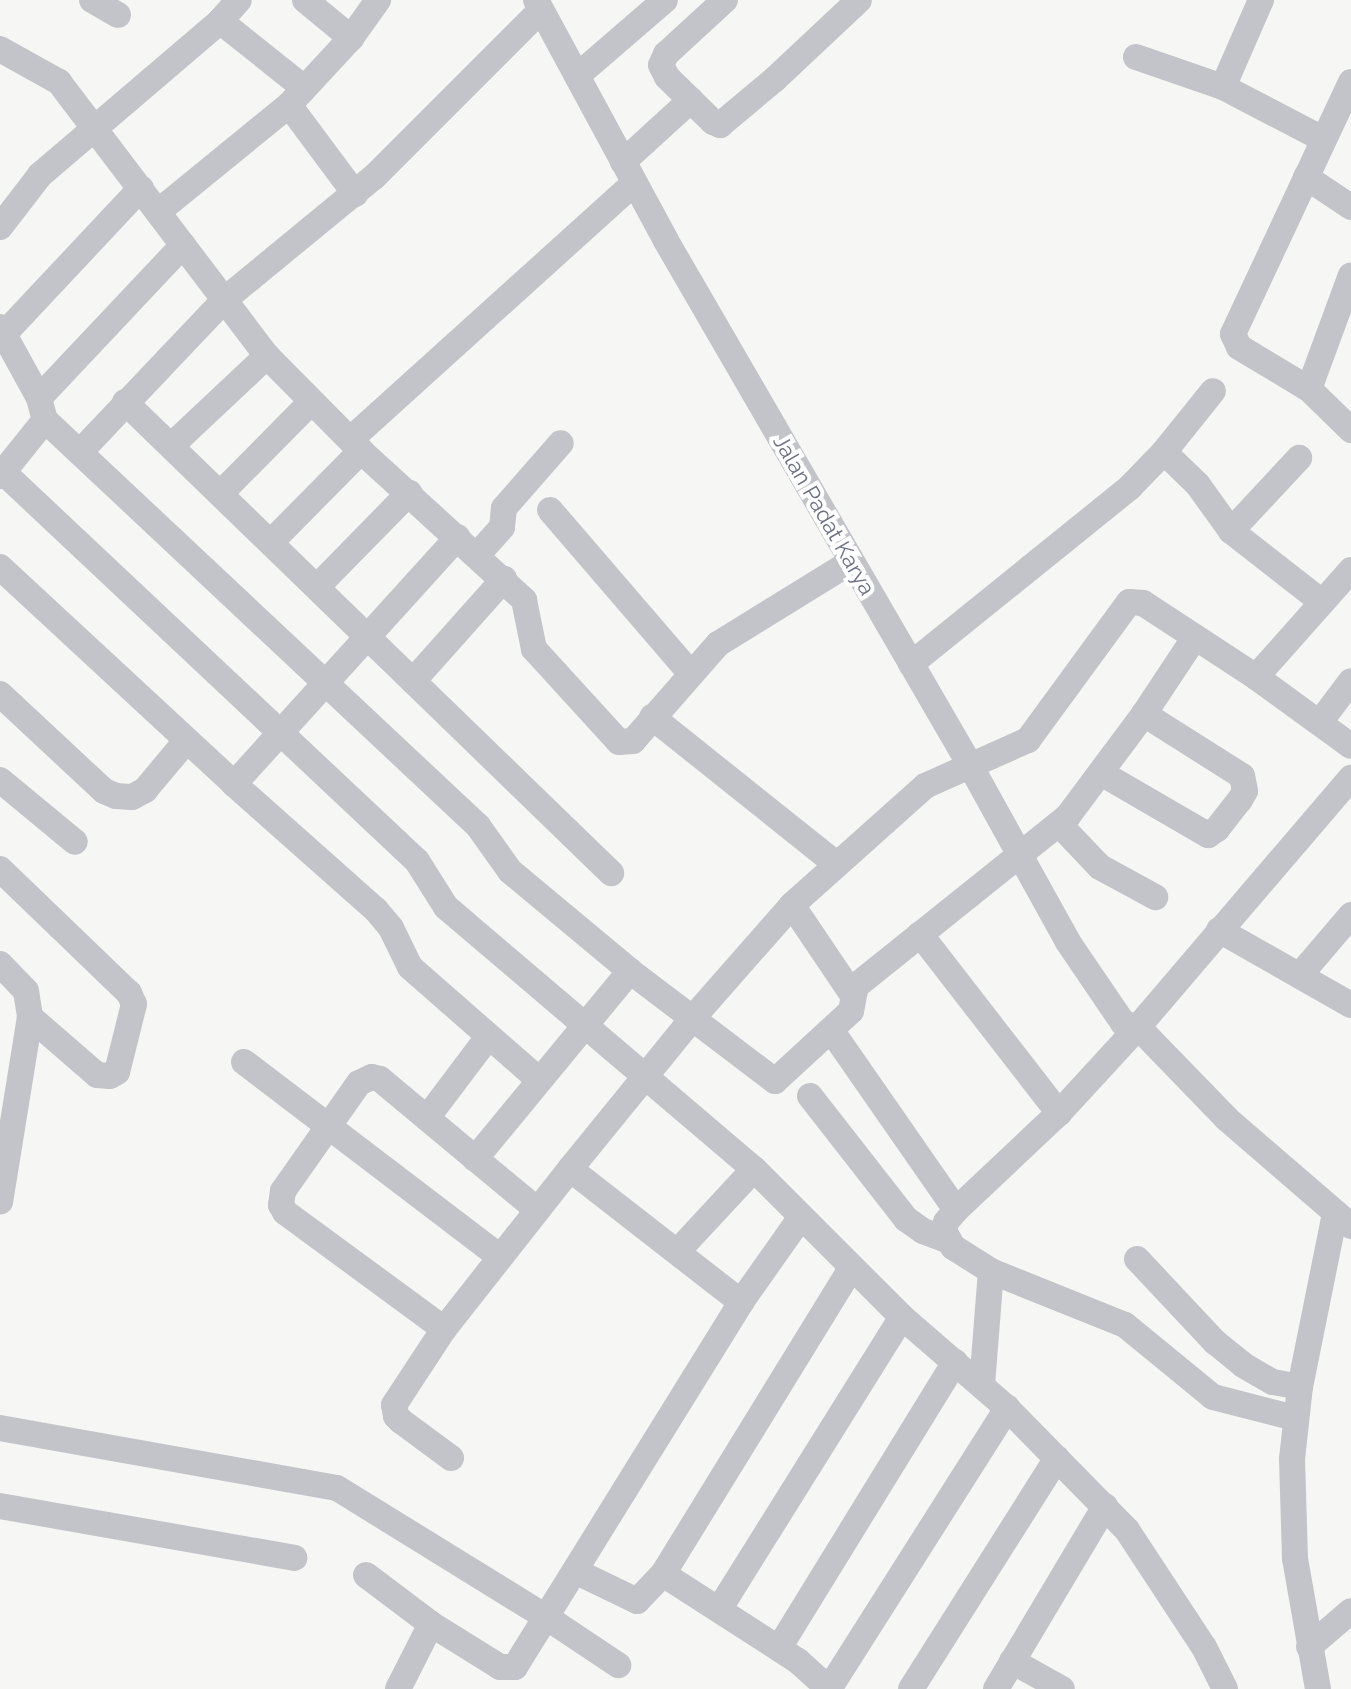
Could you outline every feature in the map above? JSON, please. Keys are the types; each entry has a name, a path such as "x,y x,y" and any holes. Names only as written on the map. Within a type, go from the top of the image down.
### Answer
{"street":[{"path":"92,0 118,15"},
{"path":"0,227 40,175 220,21 239,0"},
{"path":"305,0 351,38"},
{"path":"159,211 296,96 351,38 378,0"},
{"path":"577,76 665,0"},
{"path":"725,0 661,62 663,72 713,122 722,124 859,0"},
{"path":"1223,87 1261,0"},
{"path":"80,452 224,300 355,194 539,5"},
{"name":"Jalan Padat Karya","path":"539,5 628,172 970,765 1068,942 1130,1025 1227,1119 1343,1220"},
{"path":"220,21 296,96 355,194"},
{"path":"0,49 59,82 267,356 356,445 504,579 528,606 529,643 619,742 633,741 708,652 851,562"},
{"path":"1136,57 1223,87 1323,139"},
{"path":"1350,85 1233,334 1239,347 1309,389 1351,430"},
{"path":"272,541 356,445 628,172 691,100"},
{"path":"1306,177 1351,207"},
{"path":"141,188 2,331 42,409 80,452 478,826 510,871 691,1020 775,1081 851,1011 856,986 1059,824 1144,714 1195,637"},
{"path":"183,245 42,409 1,474 417,861 446,907 754,1169 902,1317 1007,1408 1105,1506 1136,1543 1204,1647 1225,1689"},
{"path":"1309,389 1351,275"},
{"path":"171,446 267,356"},
{"path":"911,664 1130,487 1164,452 1213,391"},
{"path":"125,402 272,541 611,873"},
{"path":"221,493 311,402"},
{"path":"234,784 368,637 468,546 502,527 504,508 561,443"},
{"path":"1164,452 1198,485 1231,531 1322,602"},
{"path":"1231,531 1299,458"},
{"path":"317,587 409,493"},
{"path":"550,510 690,673"},
{"path":"0,567 234,784 376,910 391,928 410,967 539,1080"},
{"path":"1256,677 1351,570"},
{"path":"413,681 504,579"},
{"path":"451,1458 401,1421 394,1411 401,1392 444,1329 537,1210 691,1020 792,905 835,863 925,786 1028,740 1129,602 1143,603 1256,677 1351,746"},
{"path":"1320,722 1351,681"},
{"path":"0,694 104,791 116,796 132,797 145,790 187,740"},
{"path":"1101,773 1208,835 1217,829 1240,800 1245,791 1242,776 1144,714"},
{"path":"652,717 835,863"},
{"path":"946,1240 946,1222 956,1210 1059,1113 1130,1025 1219,930 1351,778"},
{"path":"0,780 75,842"},
{"path":"1059,824 1100,867 1155,897"},
{"path":"0,869 129,993 134,1004 117,1072 110,1076 97,1075 30,1017"},
{"path":"792,905 852,994"},
{"path":"1300,975 1350,917"},
{"path":"1219,930 1351,1005"},
{"path":"920,934 1059,1113"},
{"path":"0,964 26,991 30,1017 0,1202"},
{"path":"475,1159 584,1023 630,971"},
{"path":"831,1030 956,1210"},
{"path":"427,1118 488,1037"},
{"path":"244,1062 500,1257"},
{"path":"444,1329 285,1212 281,1205 283,1191 359,1083 372,1077 380,1079 537,1210"},
{"path":"810,1096 906,1219 923,1231 946,1240 991,1271 1125,1325 1213,1397 1295,1418"},
{"path":"570,1169 741,1302"},
{"path":"677,1252 754,1169"},
{"path":"366,1575 431,1624 507,1670 522,1660 741,1302 801,1217"},
{"path":"1318,1689 1294,1549 1292,1459 1300,1387 1343,1220"},
{"path":"1137,1259 1215,1342 1243,1365 1273,1382 1300,1387"},
{"path":"575,1571 637,1601 663,1574 851,1268"},
{"path":"982,1385 991,1271"},
{"path":"720,1608 902,1317"},
{"path":"779,1648 955,1362"},
{"path":"663,1574 779,1648 829,1689 1007,1408"},
{"path":"0,1428 337,1488 618,1665"},
{"path":"911,1689 1057,1458"},
{"path":"0,1506 294,1558"},
{"path":"996,1689 1105,1506"},
{"path":"1309,1647 1351,1611"},
{"path":"398,1689 431,1624"},
{"path":"1012,1661 1062,1689"}]}
